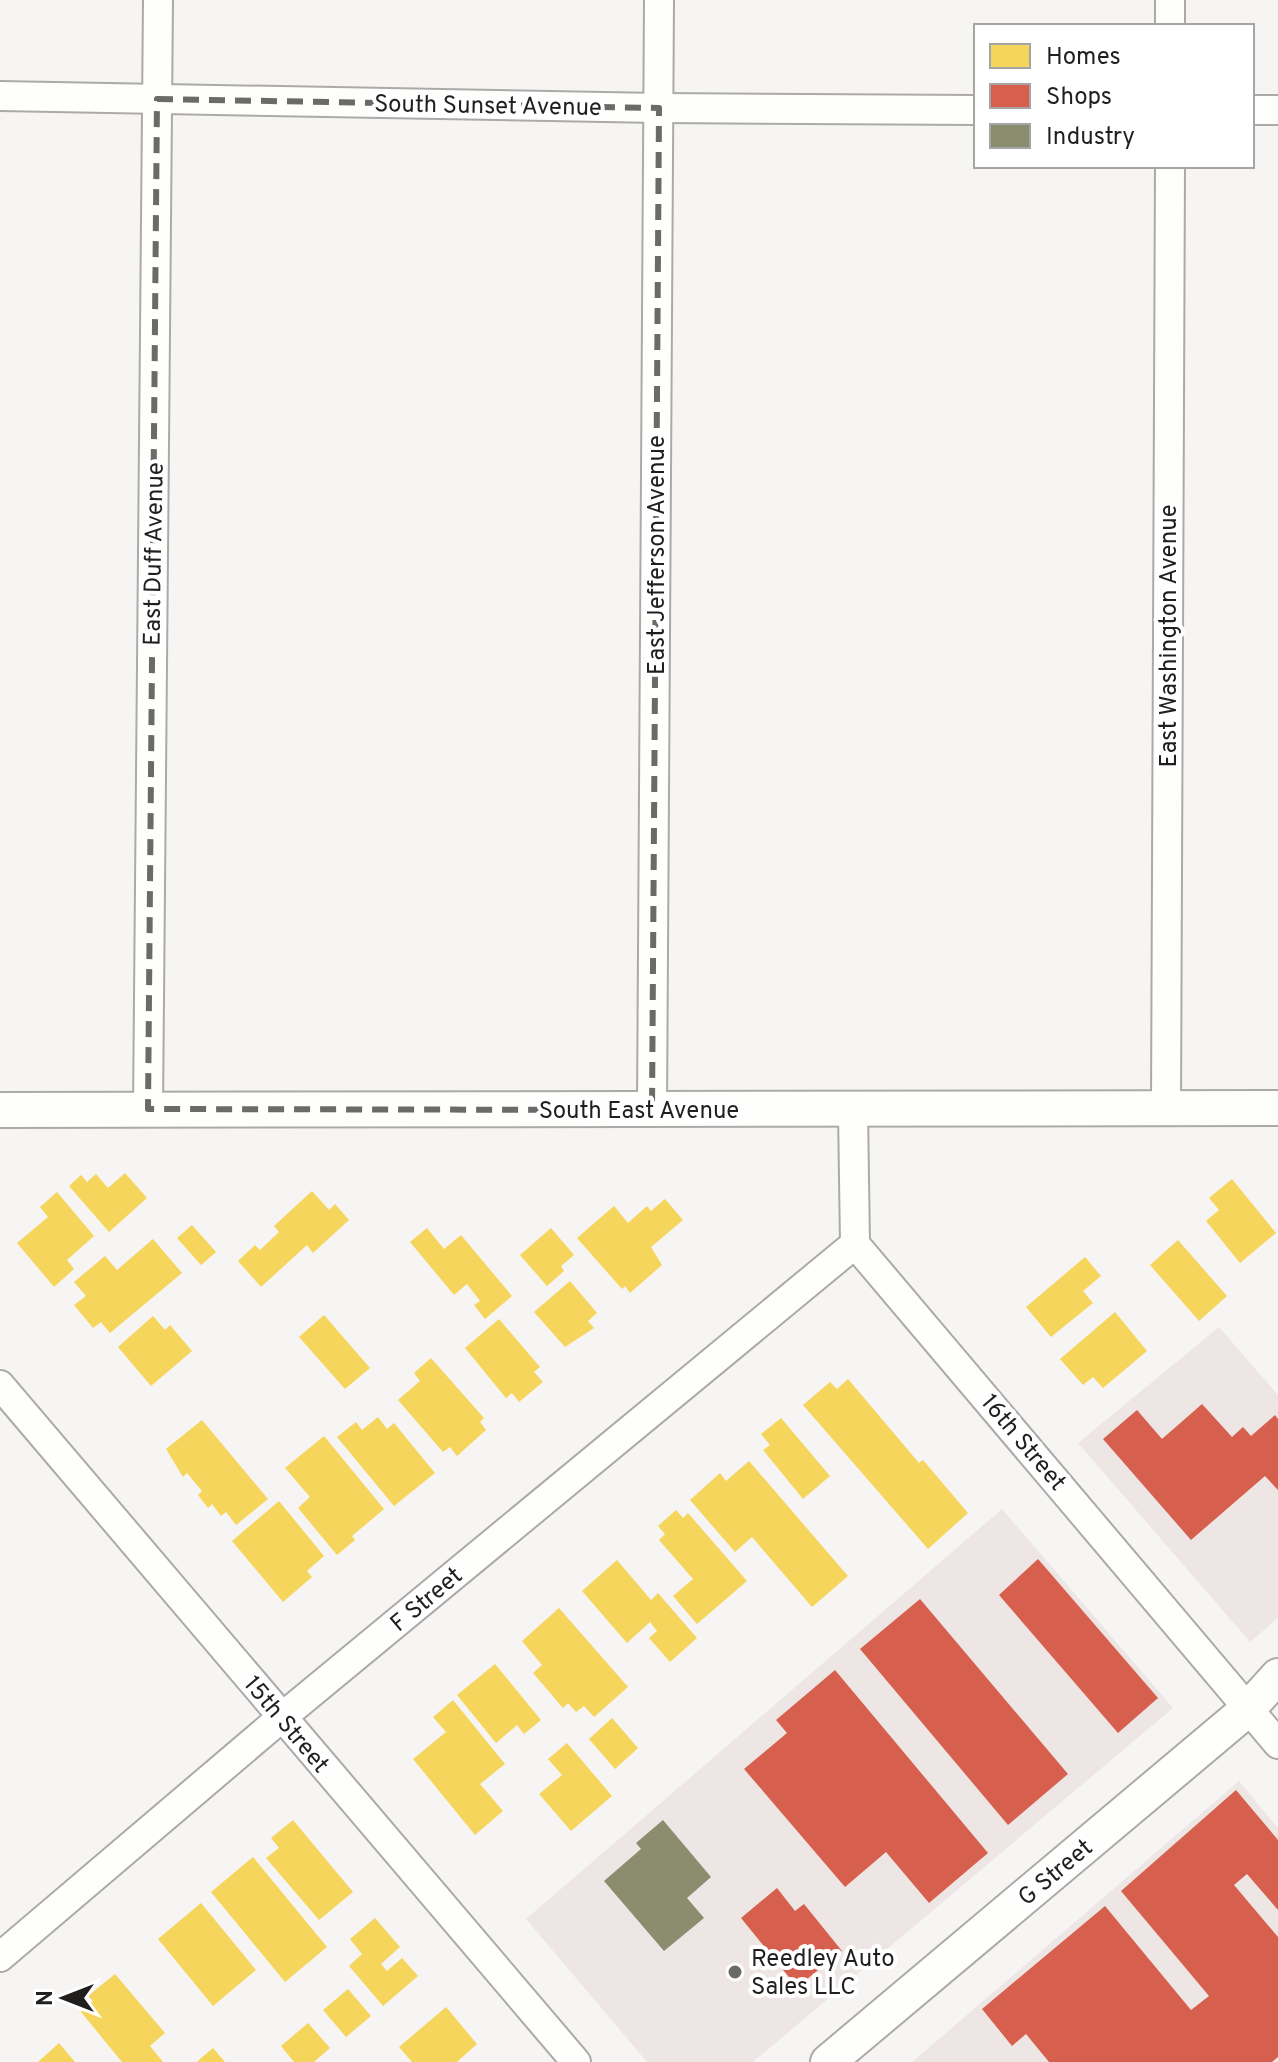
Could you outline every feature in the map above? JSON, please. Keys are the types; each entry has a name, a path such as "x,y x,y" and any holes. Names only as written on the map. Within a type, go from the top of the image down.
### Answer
{"street":[{"name":"East Duff Avenue","path":"148,1109 158,0"},
{"name":"East Jefferson Avenue","path":"652,1110 659,0"},
{"path":"1170,0 1170,24"},
{"name":"South Sunset Avenue","path":"0,96 659,108 974,110"},
{"path":"1254,110 1278,110"},
{"name":"East Washington Avenue","path":"1166,1107 1170,168"},
{"name":"South East Avenue","path":"0,1110 1278,1108"},
{"path":"853,1111 855,1244"},
{"name":"16th Street","path":"855,1244 1278,1744"},
{"name":"F Street","path":"0,1957 281,1718 855,1244"},
{"name":"15th Street","path":"0,1385 576,2062"},
{"name":"G Street","path":"828,2062 1248,1709 1278,1676"}],"highlighted area":[{"path":"157,99 659,108 652,1110 148,1109"}],"shaded area":[{"path":"1219,1327 1278,1395 1278,1618 1250,1642 1078,1443"},
{"path":"1002,1509 1173,1708 753,2062 647,2062 526,1919"},
{"path":"1239,1781 1278,1828 1278,2062 912,2062"}],"building: Homes":[{"path":"125,1173 147,1198 109,1232 69,1186 81,1175 87,1182 96,1174 108,1188"},
{"path":"1232,1179 1276,1233 1240,1263 1206,1221 1219,1210 1209,1198"},
{"path":"312,1191 329,1210 335,1204 349,1220 313,1253 307,1245 261,1287 238,1261 255,1245 260,1250 279,1232 274,1226"},
{"path":"57,1192 94,1236 67,1260 74,1269 54,1287 17,1243 48,1217 40,1207"},
{"path":"665,1199 683,1220 651,1247 662,1265 630,1293 625,1286 622,1289 577,1238 614,1206 628,1223 647,1206 651,1211"},
{"path":"192,1225 216,1252 201,1265 177,1238"},
{"path":"427,1228 444,1249 461,1235 512,1296 485,1319 474,1305 480,1301 467,1284 454,1295 410,1242"},
{"path":"551,1228 574,1255 561,1266 564,1271 547,1286 520,1255"},
{"path":"153,1239 182,1273 110,1333 101,1322 93,1328 74,1305 86,1296 74,1282 105,1256 117,1270"},
{"path":"1178,1240 1227,1296 1199,1321 1150,1265"},
{"path":"1085,1257 1101,1276 1083,1291 1093,1303 1051,1337 1026,1307"},
{"path":"570,1281 597,1313 588,1321 594,1328 565,1347 534,1312"},
{"path":"1115,1312 1147,1351 1103,1388 1093,1377 1083,1385 1060,1359"},
{"path":"324,1315 370,1368 345,1389 299,1337"},
{"path":"153,1316 165,1330 170,1325 192,1351 151,1386 118,1347"},
{"path":"499,1319 540,1367 534,1372 543,1382 519,1402 512,1393 506,1398 465,1348"},
{"path":"431,1358 484,1418 480,1422 486,1430 457,1456 450,1447 443,1452 398,1400 420,1381 414,1373"},
{"path":"848,1379 919,1463 923,1460 968,1513 928,1549 803,1405 830,1382 837,1389"},
{"path":"378,1417 387,1429 394,1423 435,1473 394,1506 337,1437 356,1422 362,1430"},
{"path":"781,1418 830,1476 803,1499 763,1450 770,1445 761,1434"},
{"path":"202,1420 268,1499 236,1525 226,1512 221,1516 212,1504 208,1508 198,1495 202,1491 187,1473 183,1477 166,1449"},
{"path":"324,1436 384,1509 352,1536 355,1540 337,1555 298,1508 310,1497 285,1468"},
{"path":"749,1461 848,1576 812,1607 752,1537 735,1552 690,1500 720,1473 726,1481"},
{"path":"279,1501 324,1556 307,1571 312,1577 283,1602 232,1541"},
{"path":"676,1510 683,1518 688,1513 747,1581 697,1624 673,1596 693,1579 659,1540 665,1534 658,1526"},
{"path":"617,1560 651,1600 658,1593 697,1638 670,1662 649,1638 657,1631 650,1622 627,1643 582,1591"},
{"path":"559,1608 628,1687 594,1717 584,1706 576,1712 568,1703 563,1708 533,1673 542,1665 522,1641"},
{"path":"495,1664 541,1720 524,1734 517,1725 496,1743 457,1695"},
{"path":"453,1700 505,1764 480,1784 503,1811 475,1835 413,1759 446,1732 433,1717"},
{"path":"612,1718 638,1748 615,1769 589,1739"},
{"path":"567,1743 612,1796 571,1831 539,1794 562,1775 548,1759"},
{"path":"293,1820 353,1892 319,1920 266,1858 279,1848 271,1838"},
{"path":"253,1857 327,1947 285,1982 211,1892"},
{"path":"201,1903 256,1970 213,2006 158,1939"},
{"path":"375,1918 400,1947 381,1964 387,1971 402,1958 418,1976 383,2006 349,1966 362,1954 350,1939"},
{"path":"115,1974 165,2033 150,2046 163,2062 122,2062 81,2012 93,2001 88,1996"},
{"path":"348,1989 371,2016 346,2037 323,2010"},
{"path":"446,2007 477,2044 457,2062 412,2062 399,2047"},
{"path":"308,2023 330,2048 314,2062 294,2062 281,2046"},
{"path":"59,2043 75,2062 38,2062"},
{"path":"213,2048 225,2062 197,2062 200,2059"}],"building: Shops":[{"path":"1202,1404 1232,1437 1243,1427 1251,1436 1275,1415 1278,1419 1278,1490 1265,1476 1191,1540 1103,1439 1137,1410 1162,1439"},
{"path":"1038,1559 1158,1698 1118,1733 999,1595"},
{"path":"920,1599 1068,1774 1008,1825 860,1649"},
{"path":"835,1670 988,1853 929,1903 886,1852 845,1887 744,1769 787,1733 776,1720"},
{"path":"1236,1790 1278,1840 1278,1910 1247,1874 1234,1885 1278,1937 1278,2057 1272,2062 1049,2062 1026,2034 1012,2046 982,2009 1105,1906 1191,2010 1209,1996 1121,1891"},
{"path":"777,1888 795,1911 804,1904 842,1951 797,1987 741,1918"}],"building: Industry":[{"path":"663,1820 711,1877 687,1898 704,1918 664,1951 604,1881 641,1849 636,1843"}],"place":[{"name":"Reedley Auto Sales LLC","path":"735,1972"}]}
